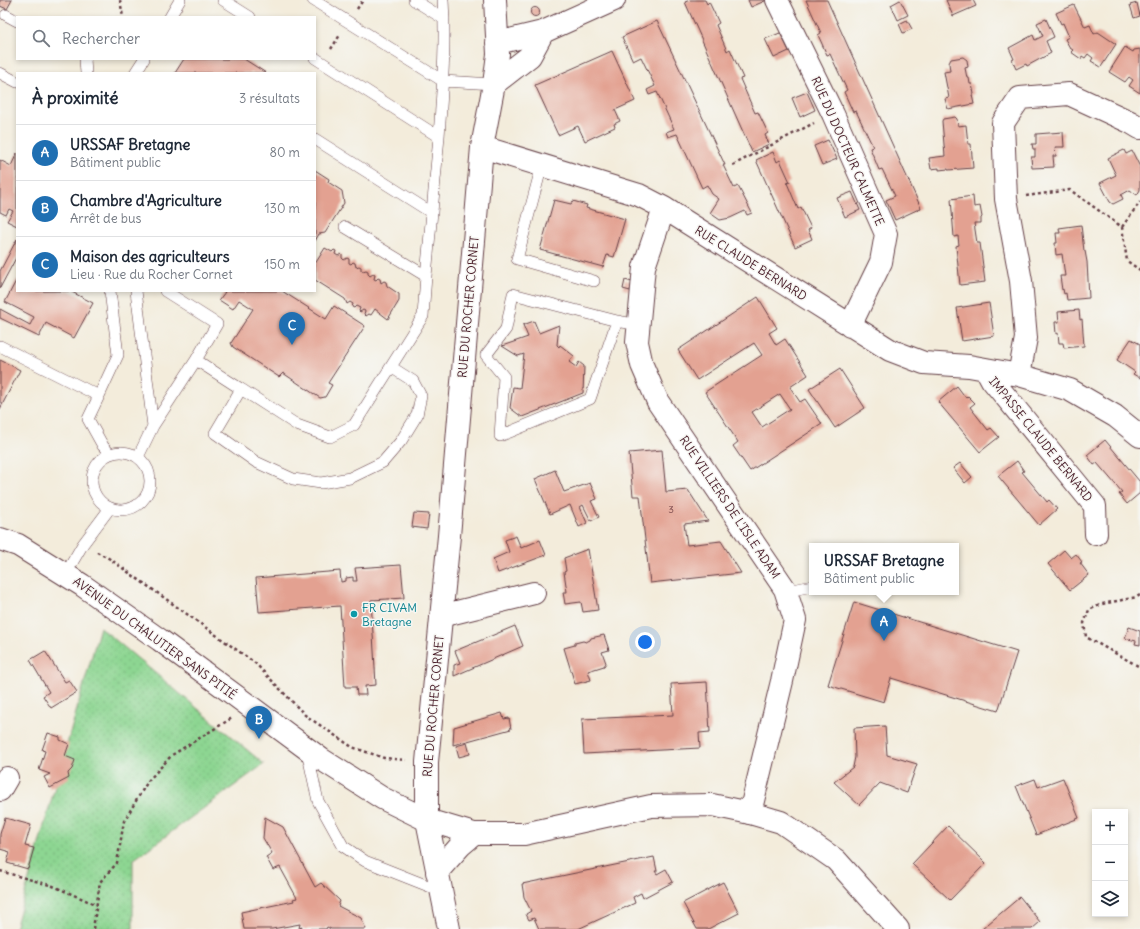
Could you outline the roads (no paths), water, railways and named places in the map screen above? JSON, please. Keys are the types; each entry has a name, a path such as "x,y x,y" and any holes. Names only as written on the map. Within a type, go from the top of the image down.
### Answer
{"street":[{"name":"RUE DU ROCHER CORNET","path":"449,929 427,820 427,762 482,146 498,54 495,0"},
{"path":"497,43 543,32 614,0"},
{"name":"RUE DU DOCTEUR CALMETTE","path":"777,0 833,114 886,234 881,262 850,326"},
{"path":"494,84 530,56 543,32"},
{"path":"1019,375 1026,338 1021,281 1006,199 1003,123 1020,98 1069,94 1140,128"},
{"name":"RUE CLAUDE BERNARD","path":"482,146 639,196 664,208 890,350 924,363 986,369 1019,375 1070,390 1115,416 1140,436"},
{"name":"RUE VILLIERS DE L'ISLE ADAM","path":"664,208 644,267 637,342 642,365 658,402 785,589 795,620 750,813"},
{"name":"IMPASSE CLAUDE BERNARD","path":"986,369 992,380 1095,506 1096,534"},
{"name":"AVENUE DU CHALUTIER SANS PITIÉ","path":"0,539 18,545 65,574 160,640 307,748 382,798 427,820 474,834 524,834 651,806 712,806 750,813 781,822 836,860 898,929"},
{"path":"441,616 534,593"},
{"path":"439,882 461,845 474,834"}],"lane":[{"path":"171,16 180,0"},
{"path":"223,0 248,16"},
{"path":"313,0 443,81 494,84"},
{"path":"414,0 444,19"},
{"path":"196,360 298,425 330,437 354,426 423,316 443,81 443,0"},
{"path":"6,15 16,20"},
{"path":"85,60 86,72"},
{"path":"136,72 143,60"},
{"path":"319,61 439,137"},
{"path":"0,73 16,81"},
{"path":"316,140 432,213"},
{"path":"542,165 517,259 594,281"},
{"path":"345,227 426,276"},
{"path":"110,292 118,355 88,419 103,446 110,454"},
{"path":"136,292 153,426"},
{"path":"138,457 153,426 196,360 217,324 167,292"},
{"path":"616,321 590,399 500,436 504,377 486,356 506,329 513,294 616,321 639,325"},
{"path":"0,346 99,396"},
{"path":"241,389 215,433 256,462 293,479 322,483 350,478 383,462 401,441 417,415 421,396 413,381 391,367"},
{"path":"124,453 138,457 144,463 149,472 150,482 148,493 142,502 133,508 123,511 104,506 97,498 92,488 92,478 96,465 110,454 124,453"},
{"path":"65,574 83,544 110,508"},
{"path":"785,589 793,590 809,587"},
{"path":"307,748 318,801 342,846 365,861 439,882"}],"place":[{"name":"Maison des agriculteurs","path":"292,345"},
{"name":"FR CIVAM Bretagne","path":"354,614"},
{"name":"URSSAF Bretagne","path":"884,641"},
{"name":"Chambre d'Agriculture","path":"259,739"}]}
